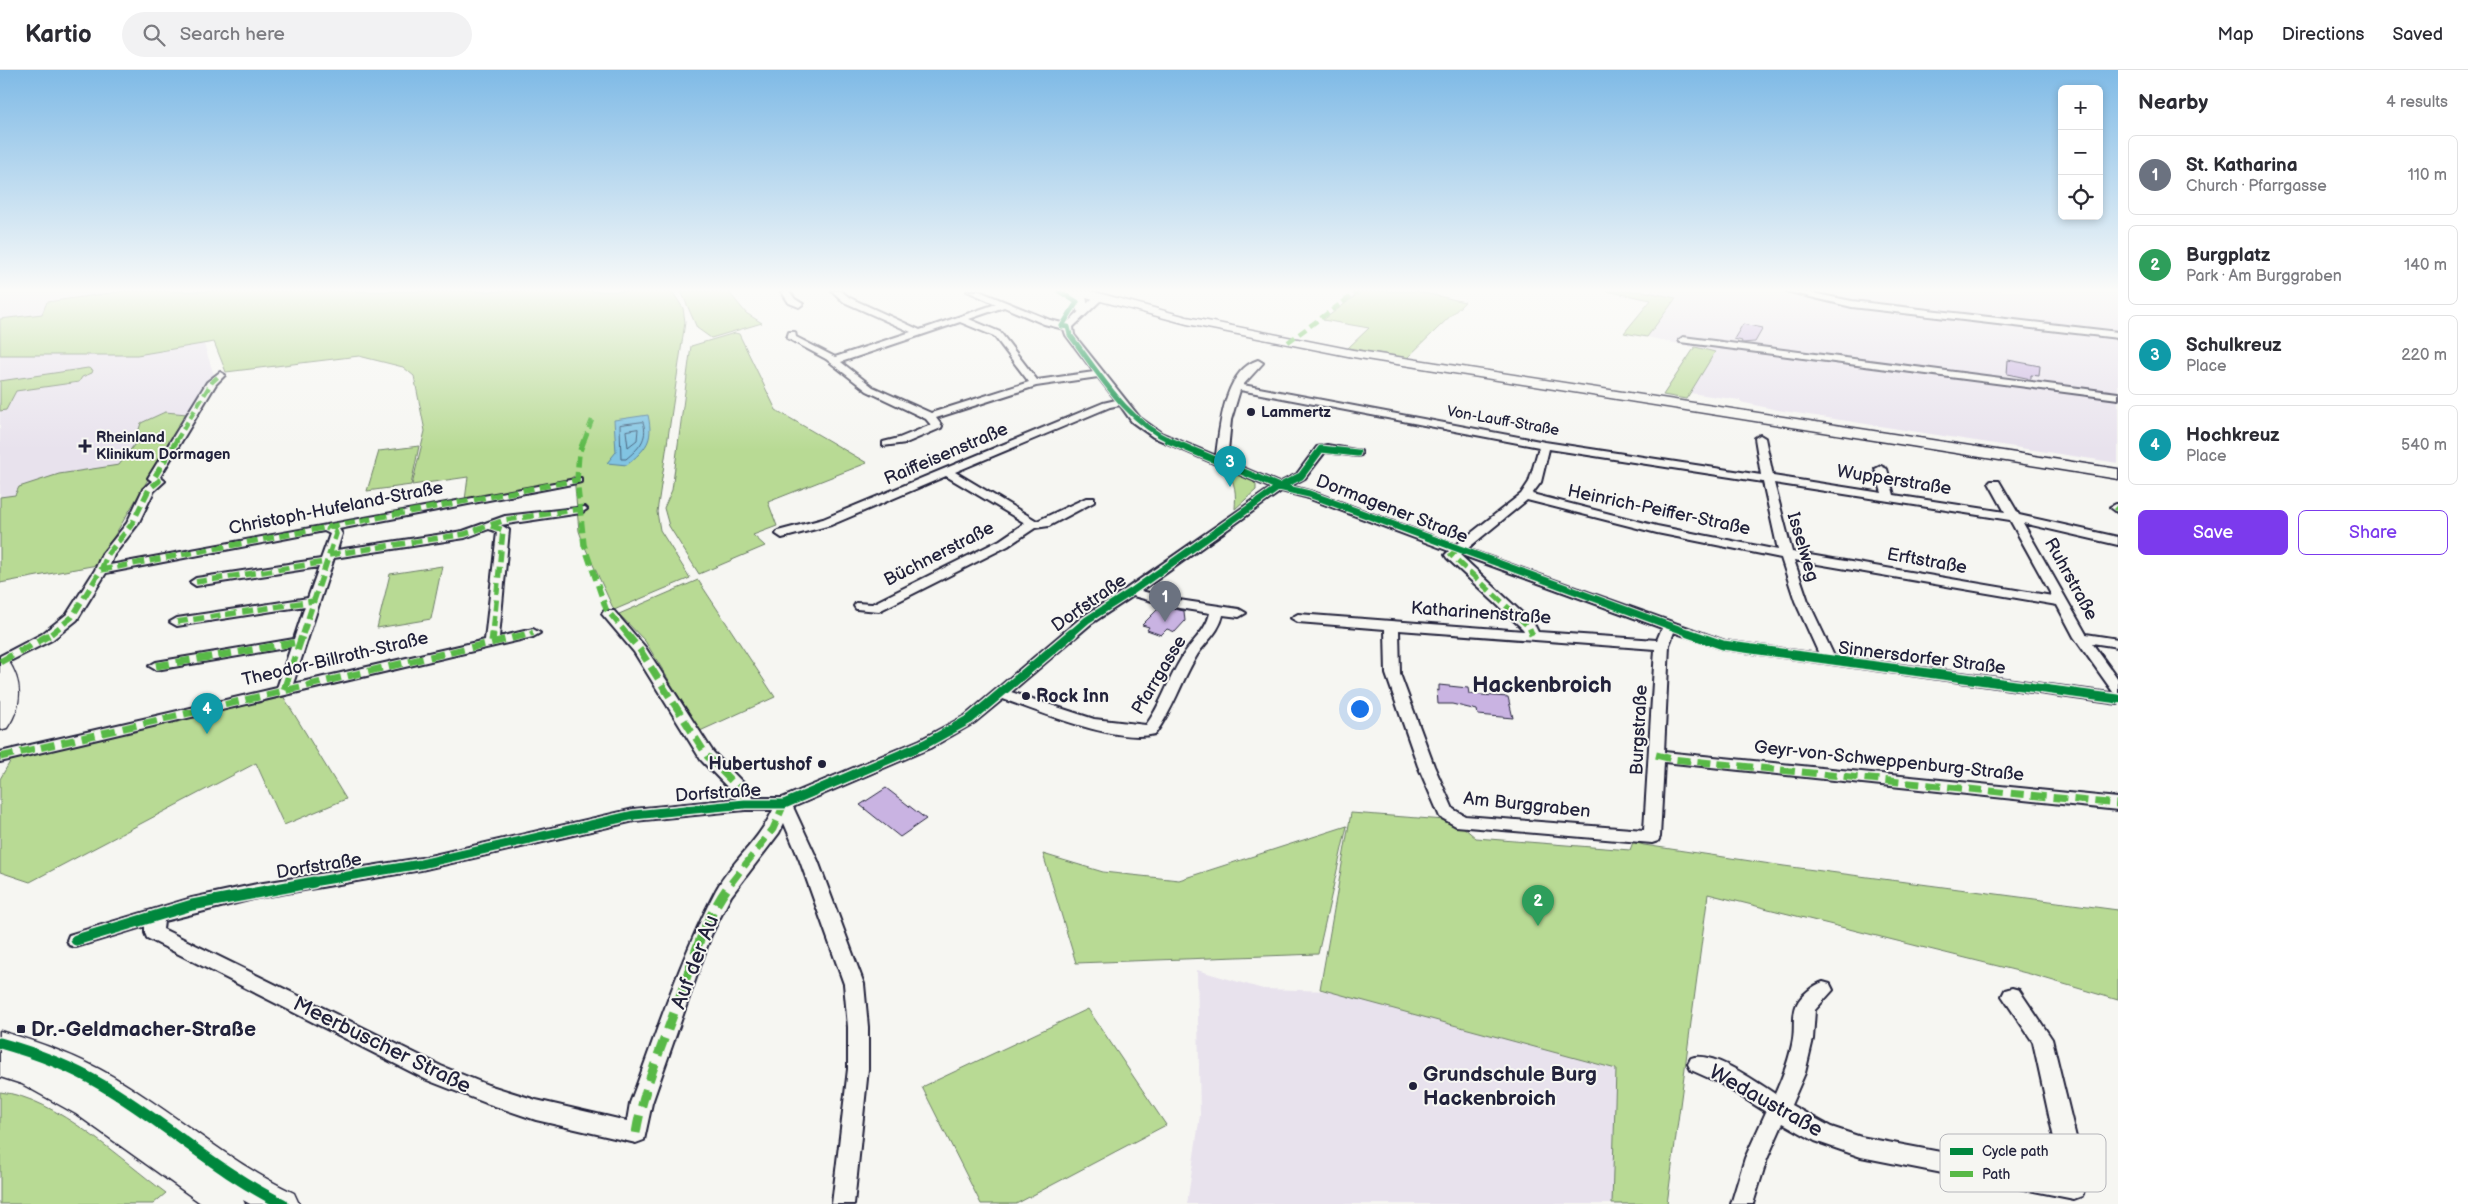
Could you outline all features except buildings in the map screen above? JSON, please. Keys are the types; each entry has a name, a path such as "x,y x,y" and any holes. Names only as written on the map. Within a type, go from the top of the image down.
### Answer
{"main road":[{"path":"1304,344 1764,420 2118,474"},
{"path":"0,662 8,672 11,688 8,704 0,723"},
{"path":"0,1043 52,1060 113,1092 204,1157 283,1204"},
{"path":"0,1065 35,1076 92,1108 184,1175 229,1204"}],"street":[{"path":"802,344 833,361 870,389 930,417 936,426 902,441 887,444"},
{"path":"833,361 886,344"},
{"path":"1004,344 1035,383"},
{"name":"Dormagener Straße","path":"1077,344 1136,420 1157,435 1279,487 1309,494 1669,628 1723,645"},
{"path":"1713,344 2118,396"},
{"path":"1221,462 1228,406 1235,386 1243,375 1258,363"},
{"path":"930,417 1035,383 1101,374"},
{"path":"0,662 47,637 72,617 101,570 108,554 135,518 149,489 159,481 154,478 212,382 220,375"},
{"name":"Von-Lauff-Straße","path":"1235,386 1544,445 1767,478"},
{"name":"Raiffeisenstraße","path":"782,534 827,522 1107,405 1122,402"},
{"name":"Isselweg","path":"1760,438 1767,478 1794,582 1829,661"},
{"path":"1532,635 1529,627 1451,554 1525,496 1535,482 1544,445"},
{"name":"Dorfstraße","path":"76,940 155,918 192,905 257,891 421,864 634,815 745,804 784,804 926,744 970,719 1063,638 1279,487 1301,476 1320,449 1327,448 1357,453"},
{"path":"1881,469 1889,497"},
{"name":"Büchnerstraße","path":"947,472 1031,521 1032,525"},
{"name":"Wupperstraße","path":"1767,478 2015,517 2118,541"},
{"name":"Christoph-Hufeland-Straße","path":"101,570 577,480"},
{"name":"Ruhrstraße","path":"1995,483 2082,637 2118,689"},
{"name":"Heinrich-Peiffer-Straße","path":"1525,496 1602,518 1676,535 1786,554"},
{"name":"Büchnerstraße","path":"861,606 874,608 1004,543 1032,525 1045,523 1090,500"},
{"path":"196,582 465,534 505,520 581,509"},
{"path":"491,526 503,530 492,642"},
{"path":"284,690 336,534 335,531 326,528"},
{"name":"Erftstraße","path":"1786,554 2062,602"},
{"path":"1131,592 1217,611 1238,613"},
{"path":"177,622 313,601"},
{"name":"Pfarrgasse","path":"1000,693 1110,726 1134,731 1150,730 1194,649 1215,626 1217,611"},
{"path":"609,614 640,650 707,756 742,792 745,804"},
{"name":"Katharinenstraße","path":"1298,618 1662,645"},
{"name":"Am Burggraben","path":"1392,625 1393,674 1426,766 1446,813 1462,822 1652,836"},
{"name":"Burgstraße","path":"1652,836 1662,645 1669,628"},
{"name":"Theodor-Billroth-Straße","path":"0,757 533,633"},
{"path":"2082,637 2118,643"},
{"path":"156,666 299,642"},
{"name":"Sinnersdorfer Straße","path":"1723,645 2118,699"},
{"name":"Geyr-von-Schweppenburg-Straße","path":"1656,755 1694,762 2118,804"},
{"path":"784,804 809,861 854,984 858,1027 858,1069 843,1204"},
{"name":"Auf der Au","path":"636,1133 640,1103 702,935 724,892 773,829 784,804"},
{"name":"Meerbuscher Straße","path":"155,918 154,933 434,1073 486,1094 536,1110 636,1133"},
{"path":"1742,1204 1756,1158 1795,1072 1803,1039 1805,1007 1823,990"},
{"name":"Wedaustraße","path":"2012,996 2042,1039 2064,1134"},
{"name":"Wedaustraße","path":"1698,1064 1719,1072 1810,1128 1834,1139 1861,1147 1940,1162"}],"shaded area":[{"name":"Rheinland Klinikum Dormagen","path":"204,344 214,375 149,478 0,504 0,355 137,355"},
{"path":"1678,344 2118,344 2118,463 1783,411 1740,402 1740,400 1690,393 1715,352"},
{"name":"Grundschule Burg Hackenbroich","path":"1197,970 1263,989 1332,991 1627,1057 1621,1204 1187,1204 1200,1115"}],"green space":[{"path":"0,344 203,344 137,355 0,355"},
{"path":"215,344 682,344 657,512 660,530 690,578 614,610 579,531 574,476 568,480 465,500 468,477 412,485 425,431 414,376 403,367 359,356 226,372"},
{"path":"698,344 744,344 776,410 867,463 768,502 777,526 753,535 765,546 699,574 669,526 664,508 672,490 691,346"},
{"path":"1352,344 1422,344 1407,358 1348,348"},
{"path":"1695,347 1715,352 1686,399 1663,395"},
{"path":"88,368 93,370 92,373 82,377 79,382 16,391 6,410 0,411 0,381"},
{"path":"165,412 187,414 97,565 0,583 0,497 15,495 19,487 59,474 119,465 134,445 141,423"},
{"path":"419,446 411,485 367,491 379,451"},
{"path":"1226,470 1251,480 1256,485 1256,490 1235,509 1235,488"},
{"path":"442,566 431,619 377,628 390,574"},
{"path":"698,580 775,697 700,731 645,641 619,614"},
{"path":"283,696 346,799 284,825 256,763 30,882 0,872 0,779 11,760"},
{"path":"1351,813 1445,820 1463,827 1476,838 1630,850 1633,842 1784,866 2118,910 2118,1000 2030,974 1708,894 1667,1204 1612,1204 1616,1069 1320,989"},
{"path":"1347,826 1318,954 1076,963 1043,854 1103,872 1179,880"},
{"path":"1088,1009 1166,1125 1016,1204 981,1204 922,1087"},
{"path":"0,1092 21,1096 65,1117 166,1193 153,1204 0,1204"}],"water":[{"path":"648,415 650,432 644,449 627,465 607,463 616,452 614,420"}],"marked path":[{"path":"0,662 47,637 72,617 101,570 108,554 132,524 149,489 159,481 154,478 212,382 220,375"},
{"path":"592,420 579,453 577,480 584,545 606,609 640,650 707,756 742,792 745,804"},
{"path":"101,570 577,480"},
{"path":"329,555 465,534 505,520 581,509"},
{"path":"491,526 503,530 492,642"},
{"path":"284,690 336,534 335,531 326,528"},
{"path":"1457,550 1451,555 1529,627 1532,635"},
{"path":"196,582 326,562"},
{"path":"177,622 313,601"},
{"path":"0,757 533,633"},
{"path":"156,666 299,642"},
{"path":"1656,755 1672,759 2118,804"},
{"path":"636,1133 641,1103 702,935 724,892 773,829 784,804"}],"cycle path":[{"path":"1077,344 1136,420 1157,435 1279,487 1309,494 1359,514 1723,645 2118,699"},
{"path":"76,940 192,905 257,891 421,864 634,815 745,804 784,804 925,744 970,719 1087,620 1131,592 1279,487 1301,476 1321,449 1327,448 1357,453"},
{"path":"0,1043 45,1057 102,1085 136,1107 218,1167 283,1204"}],"place":[{"name":"Lammertz","path":"1251,412"},
{"name":"Rheinland Klinikum Dormagen","path":"85,446"},
{"name":"Schulkreuz","path":"1230,487"},
{"name":"St. Katharina","path":"1165,622"},
{"name":"Rock Inn","path":"1026,696"},
{"name":"Hochkreuz","path":"207,734"},
{"name":"Hubertushof","path":"822,764"},
{"name":"Burgplatz","path":"1538,926"},
{"name":"Dr.-Geldmacher-Straße","path":"21,1029"},
{"name":"Grundschule Burg Hackenbroich","path":"1413,1086"}],"district":[{"name":"Hackenbroich","path":"1542,685"}]}
